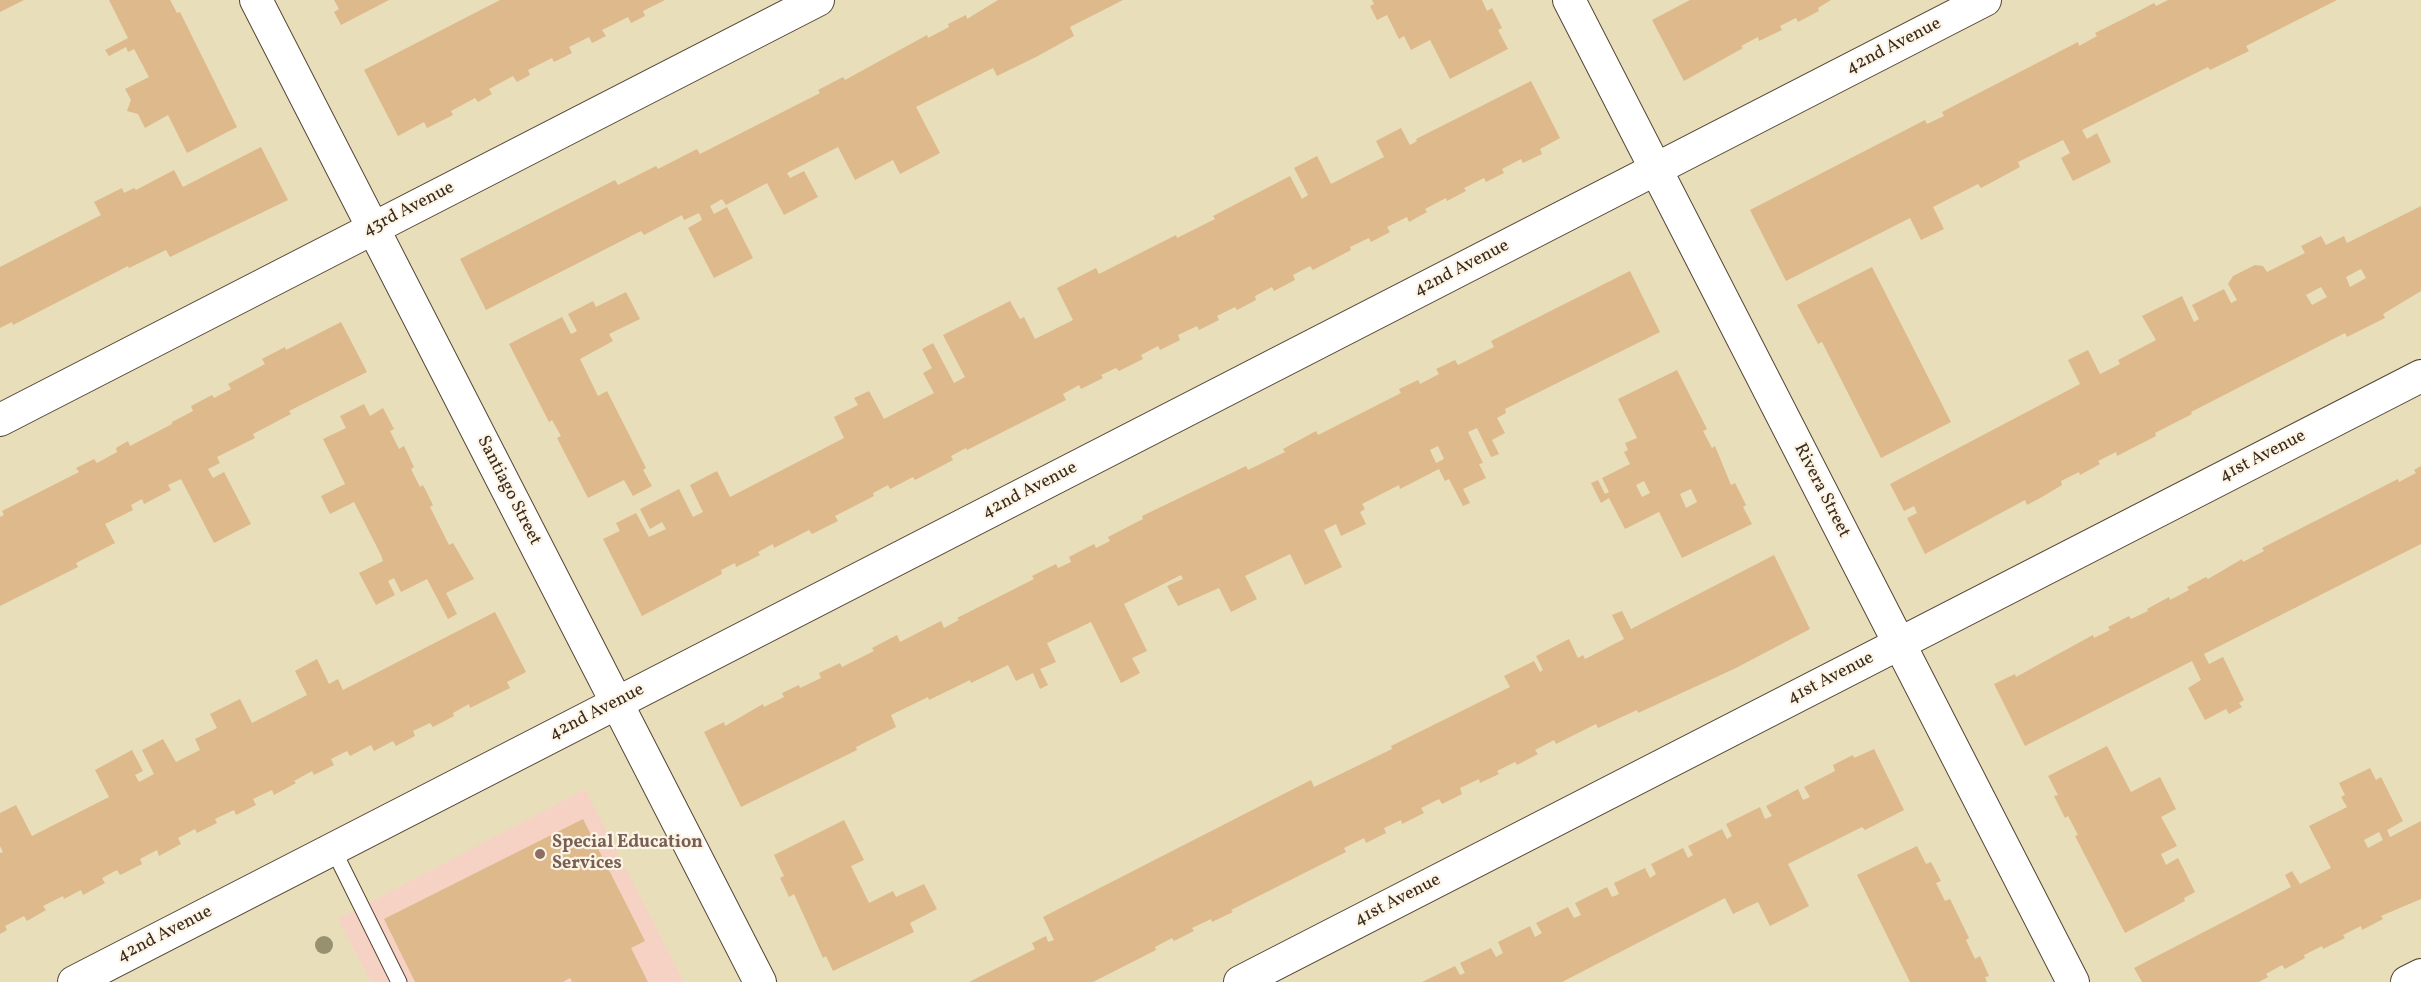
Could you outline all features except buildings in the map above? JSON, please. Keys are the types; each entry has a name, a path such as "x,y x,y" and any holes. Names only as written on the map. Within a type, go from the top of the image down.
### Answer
{"street":[{"name":"Santiago Street","path":"256,0 760,982"},
{"name":"43rd Avenue","path":"0,420 818,0"},
{"name":"Rivera Street","path":"1569,0 2073,982"},
{"name":"42nd Avenue","path":"74,982 1985,0"},
{"name":"41st Avenue","path":"1240,982 2421,376"},
{"path":"2407,982 2421,975"}],"lane":[{"path":"333,849 399,982"}],"shaded area":[{"name":"Special Education Services","path":"585,789 684,982 371,982 338,919"}],"place":[{"name":"Special Education Services","path":"540,854"}]}
